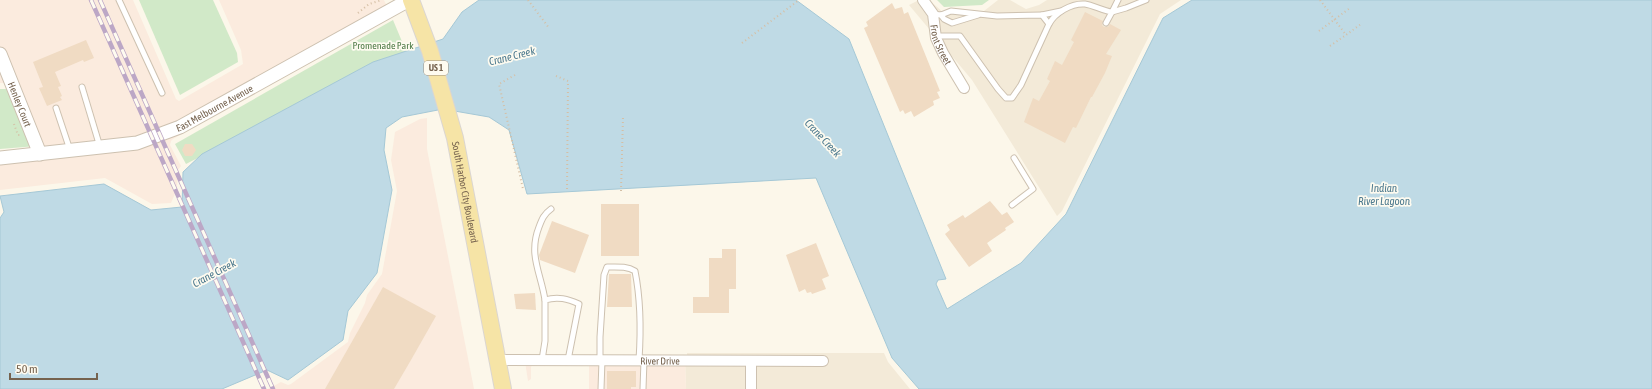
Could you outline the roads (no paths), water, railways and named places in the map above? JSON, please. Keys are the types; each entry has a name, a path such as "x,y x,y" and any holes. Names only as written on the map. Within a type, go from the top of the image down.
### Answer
{"main road":[{"name":"South Harbor City Boulevard","path":"410,0 430,51 456,138 503,389"}],"street":[{"name":"East Melbourne Avenue","path":"0,158 137,143 180,127 410,0"},
{"name":"Front Street","path":"923,0 937,14 936,36 943,53 964,88"},
{"name":"Henley Court","path":"0,54 7,78 40,154"},
{"name":"River Drive","path":"497,360 823,361"},
{"path":"751,361 751,389"}],"lane":[{"path":"119,0 162,93"},
{"path":"1106,23 1118,0"},
{"path":"937,14 951,11 979,14 1042,15 1086,4 1103,11 1112,12 1146,0"},
{"path":"936,36 960,36 998,89 1006,98 1012,98 1021,85 1052,18 1062,10"},
{"path":"937,14 952,23 979,14"},
{"path":"1042,15 1049,24"},
{"path":"82,87 100,148"},
{"path":"56,108 70,151"},
{"path":"1012,205 1032,189 1014,158"},
{"path":"542,360 545,342 545,300 536,267 534,249 537,233 544,214 551,209"},
{"path":"601,389 600,337 604,275 608,267 630,268 635,271 640,294 643,389"},
{"path":"545,300 554,298 568,299 579,304 568,360"}],"water":[{"path":"479,0 796,0 849,39 946,279 938,280 936,284 947,309 1021,263 1066,214 1163,18 1192,0 1652,0 1652,389 919,389 892,358 816,178 527,194 509,130 489,117 443,109 402,117 386,128 384,150 392,190 377,273 348,311 343,340 288,380 267,370 222,389 0,389 0,218 4,212 0,196 104,184 151,210 182,207 183,172 202,154 373,62 443,39 462,12"}],"railway":[{"path":"91,0 264,389"},
{"path":"100,0 273,389"}],"park label":[{"name":"Promenade Park","path":"383,45"}],"water label":[{"name":"Crane Creek","path":"512,56"},
{"name":"Crane Creek","path":"823,138"},
{"name":"Indian River Lagoon","path":"1384,194"},
{"name":"Crane Creek","path":"214,273"}]}
